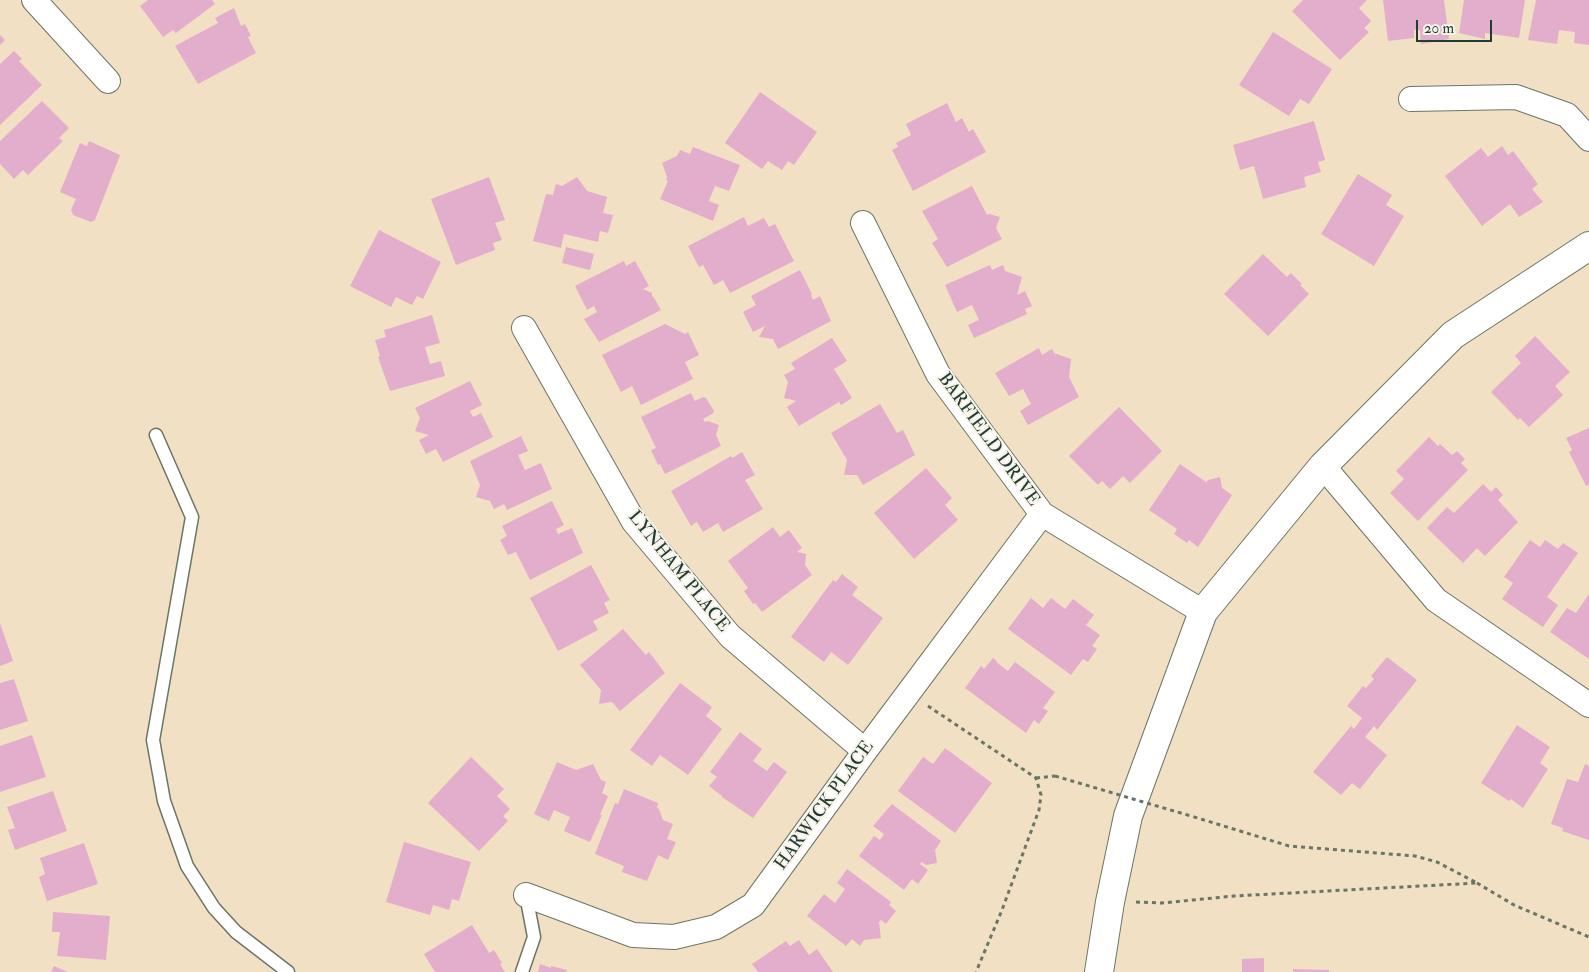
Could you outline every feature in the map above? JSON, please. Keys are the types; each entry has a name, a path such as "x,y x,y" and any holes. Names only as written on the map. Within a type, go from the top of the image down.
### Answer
{"street":[{"path":"34,0 108,81"},
{"path":"1411,99 1516,97 1568,115 1589,139"},
{"name":"BARFIELD DRIVE","path":"863,223 938,374 1042,514 1203,612"},
{"path":"1099,972 1110,902 1128,816 1203,612 1323,466 1453,335 1589,246"},
{"name":"LYNHAM PLACE","path":"524,328 634,522 730,636 865,751"},
{"path":"1323,466 1436,600 1589,705"},
{"name":"HARWICK PLACE","path":"526,895 633,935 674,936 716,927 753,905 1042,514"}],"lane":[{"path":"156,435 192,517 153,740 164,801 187,866 214,908 236,932 288,972"},
{"path":"522,972 534,937 526,895"}],"path":[{"path":"909,693 1036,778 1055,776 1289,846 1415,856 1437,862 1514,905 1589,937"},
{"path":"976,972 1002,910 1039,810 1041,795 1036,778"},
{"path":"1110,902 1162,903 1234,896 1477,883"}],"building":[{"path":"148,0 212,0 215,4 176,33 173,30 163,37 140,6"},
{"path":"1303,0 1367,0 1359,8 1371,21 1364,28 1369,32 1340,60 1292,11"},
{"path":"1383,0 1444,0 1449,39 1421,44 1420,30 1414,30 1414,38 1388,41"},
{"path":"1464,0 1525,0 1519,38 1485,33 1485,39 1459,33"},
{"path":"1536,0 1589,0 1589,45 1574,43 1575,32 1559,30 1557,44 1528,40"},
{"path":"234,8 241,26 245,24 251,36 248,37 256,53 198,84 175,46 218,23 215,18"},
{"path":"1273,32 1332,69 1309,104 1300,99 1289,116 1239,85"},
{"path":"0,35 5,40 0,45"},
{"path":"14,51 22,59 19,61 42,85 0,125 0,64"},
{"path":"760,92 817,132 794,165 788,161 782,170 768,161 762,169 725,143"},
{"path":"42,101 69,128 59,138 63,141 28,175 23,170 14,179 0,164 0,141"},
{"path":"947,103 956,122 962,118 969,132 973,129 986,152 913,191 892,150 898,147 896,143 911,135 906,124"},
{"path":"1314,121 1325,160 1318,162 1321,172 1304,177 1306,187 1263,199 1254,166 1240,170 1233,145"},
{"path":"89,141 120,155 95,220 91,222 73,215 71,210 76,199 60,192 80,143 87,146"},
{"path":"1502,146 1508,155 1513,151 1538,184 1532,189 1543,202 1519,217 1510,204 1482,226 1445,176 1481,148 1488,157"},
{"path":"693,147 740,165 729,191 715,186 709,201 719,205 713,221 660,199 668,181 666,180 667,177 662,163 677,156 680,150 690,154"},
{"path":"1358,174 1392,195 1386,205 1404,216 1374,266 1321,234"},
{"path":"489,177 505,220 495,223 502,240 493,243 495,250 456,265 431,199"},
{"path":"577,177 587,191 607,197 603,213 613,215 608,233 600,231 598,242 564,234 561,248 533,241 546,194 553,195 556,184 562,186"},
{"path":"972,186 987,215 1000,217 996,228 1002,239 947,267 932,243 938,239 922,211"},
{"path":"744,217 748,226 764,218 769,227 775,224 794,261 730,293 723,280 714,285 703,265 699,267 688,246"},
{"path":"379,230 441,262 423,299 417,296 412,305 396,297 391,307 350,286"},
{"path":"566,247 594,254 590,270 562,263"},
{"path":"1263,254 1287,277 1291,273 1309,294 1268,336 1224,294"},
{"path":"624,261 626,266 635,261 649,286 643,289 652,293 652,297 661,310 599,342 584,319 597,312 594,306 587,310 575,286"},
{"path":"990,265 992,270 1003,265 1005,271 1022,277 1017,295 1025,291 1032,306 1025,309 1027,314 974,338 968,325 979,320 972,305 957,312 945,285"},
{"path":"800,270 813,300 820,296 831,321 778,349 773,339 759,337 765,326 753,332 743,312 756,305 751,296"},
{"path":"432,315 440,343 425,347 430,364 441,361 445,376 390,391 378,357 380,356 375,340 386,337 384,330"},
{"path":"665,324 685,334 688,332 699,355 685,362 693,379 641,405 632,386 621,392 602,355"},
{"path":"1535,336 1570,372 1555,386 1563,395 1529,427 1520,418 1518,420 1491,392 1521,363 1515,356"},
{"path":"832,338 847,361 834,369 852,398 841,405 839,402 799,426 787,407 796,401 784,398 788,382 784,375 795,369 791,363"},
{"path":"1039,348 1042,355 1052,349 1054,353 1071,359 1069,377 1079,397 1028,425 1020,411 1031,404 1023,389 1009,396 995,373"},
{"path":"470,381 482,405 470,411 473,417 481,413 493,437 443,462 436,449 426,454 419,440 429,435 415,431 420,418 415,408"},
{"path":"691,393 695,401 703,397 706,398 714,411 703,419 705,422 708,421 719,425 716,435 721,446 665,474 660,464 658,465 651,450 656,448 641,417"},
{"path":"880,404 897,433 903,430 915,455 863,485 857,475 844,475 847,460 831,433"},
{"path":"1119,407 1162,451 1130,483 1123,476 1110,489 1102,481 1098,485 1069,456"},
{"path":"1589,428 1589,485 1586,486 1569,452 1572,450 1566,438"},
{"path":"521,436 528,451 518,455 525,470 541,463 552,489 507,510 504,504 494,509 490,501 476,497 480,485 470,461"},
{"path":"1429,437 1438,446 1440,444 1452,455 1457,451 1465,459 1461,463 1468,470 1418,521 1390,493 1404,479 1396,471"},
{"path":"742,452 755,475 745,480 763,509 723,532 718,523 703,532 697,522 691,526 671,491 731,456 732,458"},
{"path":"1180,464 1206,482 1220,477 1222,488 1232,495 1198,547 1189,540 1187,543 1174,534 1177,529 1149,510"},
{"path":"926,468 952,498 945,505 958,520 914,559 874,513"},
{"path":"1483,484 1491,492 1496,487 1503,495 1498,500 1518,522 1485,556 1477,548 1463,563 1427,528 1447,507 1454,513"},
{"path":"552,501 564,525 556,529 558,534 572,528 583,553 530,580 516,552 508,555 500,540 507,536 502,526"},
{"path":"773,527 780,537 789,530 802,548 797,552 806,554 805,565 812,575 762,612 755,603 753,604 744,591 748,588 728,561"},
{"path":"1530,540 1540,547 1545,540 1558,549 1563,543 1578,553 1547,597 1558,605 1543,627 1502,599 1513,583 1504,577"},
{"path":"591,565 610,600 604,603 609,613 593,621 598,630 558,651 530,598"},
{"path":"842,574 858,587 852,595 883,618 848,665 831,652 824,662 791,637 833,580 836,582"},
{"path":"1589,594 1589,659 1550,632 1567,608 1576,613"},
{"path":"1031,598 1043,608 1051,598 1065,609 1073,599 1094,615 1086,625 1100,635 1092,646 1097,649 1088,662 1083,659 1071,675 1008,629"},
{"path":"0,623 13,661 0,666"},
{"path":"623,629 646,655 649,652 665,673 620,711 612,702 599,704 601,690 580,665"},
{"path":"1387,657 1417,680 1377,730 1374,726 1365,737 1387,755 1360,789 1352,783 1341,795 1313,772 1351,726 1354,729 1362,718 1347,706 1363,686 1366,688 1374,679 1371,676"},
{"path":"993,658 1008,671 1015,662 1055,692 1043,708 1048,711 1039,724 1034,720 1026,733 965,688 981,666 984,669"},
{"path":"14,679 28,721 0,730 0,683"},
{"path":"680,683 712,707 706,716 722,729 688,775 660,755 652,766 630,750"},
{"path":"1517,725 1550,747 1540,763 1548,769 1523,808 1511,799 1509,801 1481,783"},
{"path":"740,732 762,749 753,761 767,771 774,762 787,772 753,818 709,786 717,777 710,772"},
{"path":"32,735 46,777 0,792 0,746"},
{"path":"945,748 992,783 955,833 898,791 923,757 933,764"},
{"path":"471,757 504,789 497,796 510,809 503,816 508,821 479,851 428,803"},
{"path":"557,762 576,770 593,764 601,780 606,782 602,793 608,796 590,842 564,831 570,817 554,810 549,821 534,814"},
{"path":"1585,764 1589,766 1589,840 1562,831 1563,828 1551,824 1567,779 1578,782"},
{"path":"624,789 658,803 657,808 663,820 673,824 667,839 676,842 668,860 658,855 647,881 622,872 624,866 595,854 615,803 618,804"},
{"path":"53,791 67,831 15,850 8,830 15,828 7,807"},
{"path":"892,804 941,841 935,850 937,863 926,865 922,862 920,864 928,870 918,884 912,879 904,890 859,856 874,836 880,840 884,834 873,826"},
{"path":"404,842 471,862 459,901 452,899 449,910 433,905 430,915 386,902"},
{"path":"84,843 98,884 47,901 39,877 45,874 40,858"},
{"path":"847,869 891,902 889,905 896,911 886,924 881,920 879,922 881,938 864,940 860,946 852,939 846,946 807,916 824,894 835,903 845,889 837,883"},
{"path":"53,912 110,916 106,960 57,956 60,932 52,932"},
{"path":"472,925 489,953 494,950 505,972 435,972 424,954"},
{"path":"799,940 809,955 817,949 833,972 758,972 752,964 786,941 790,946"},
{"path":"1264,958 1264,972 1242,972 1242,959"},
{"path":"540,964 551,968 551,966 567,970 566,972 538,972"},
{"path":"54,966 68,972 51,972"},
{"path":"1293,969 1329,970 1329,972 1293,972"}]}
